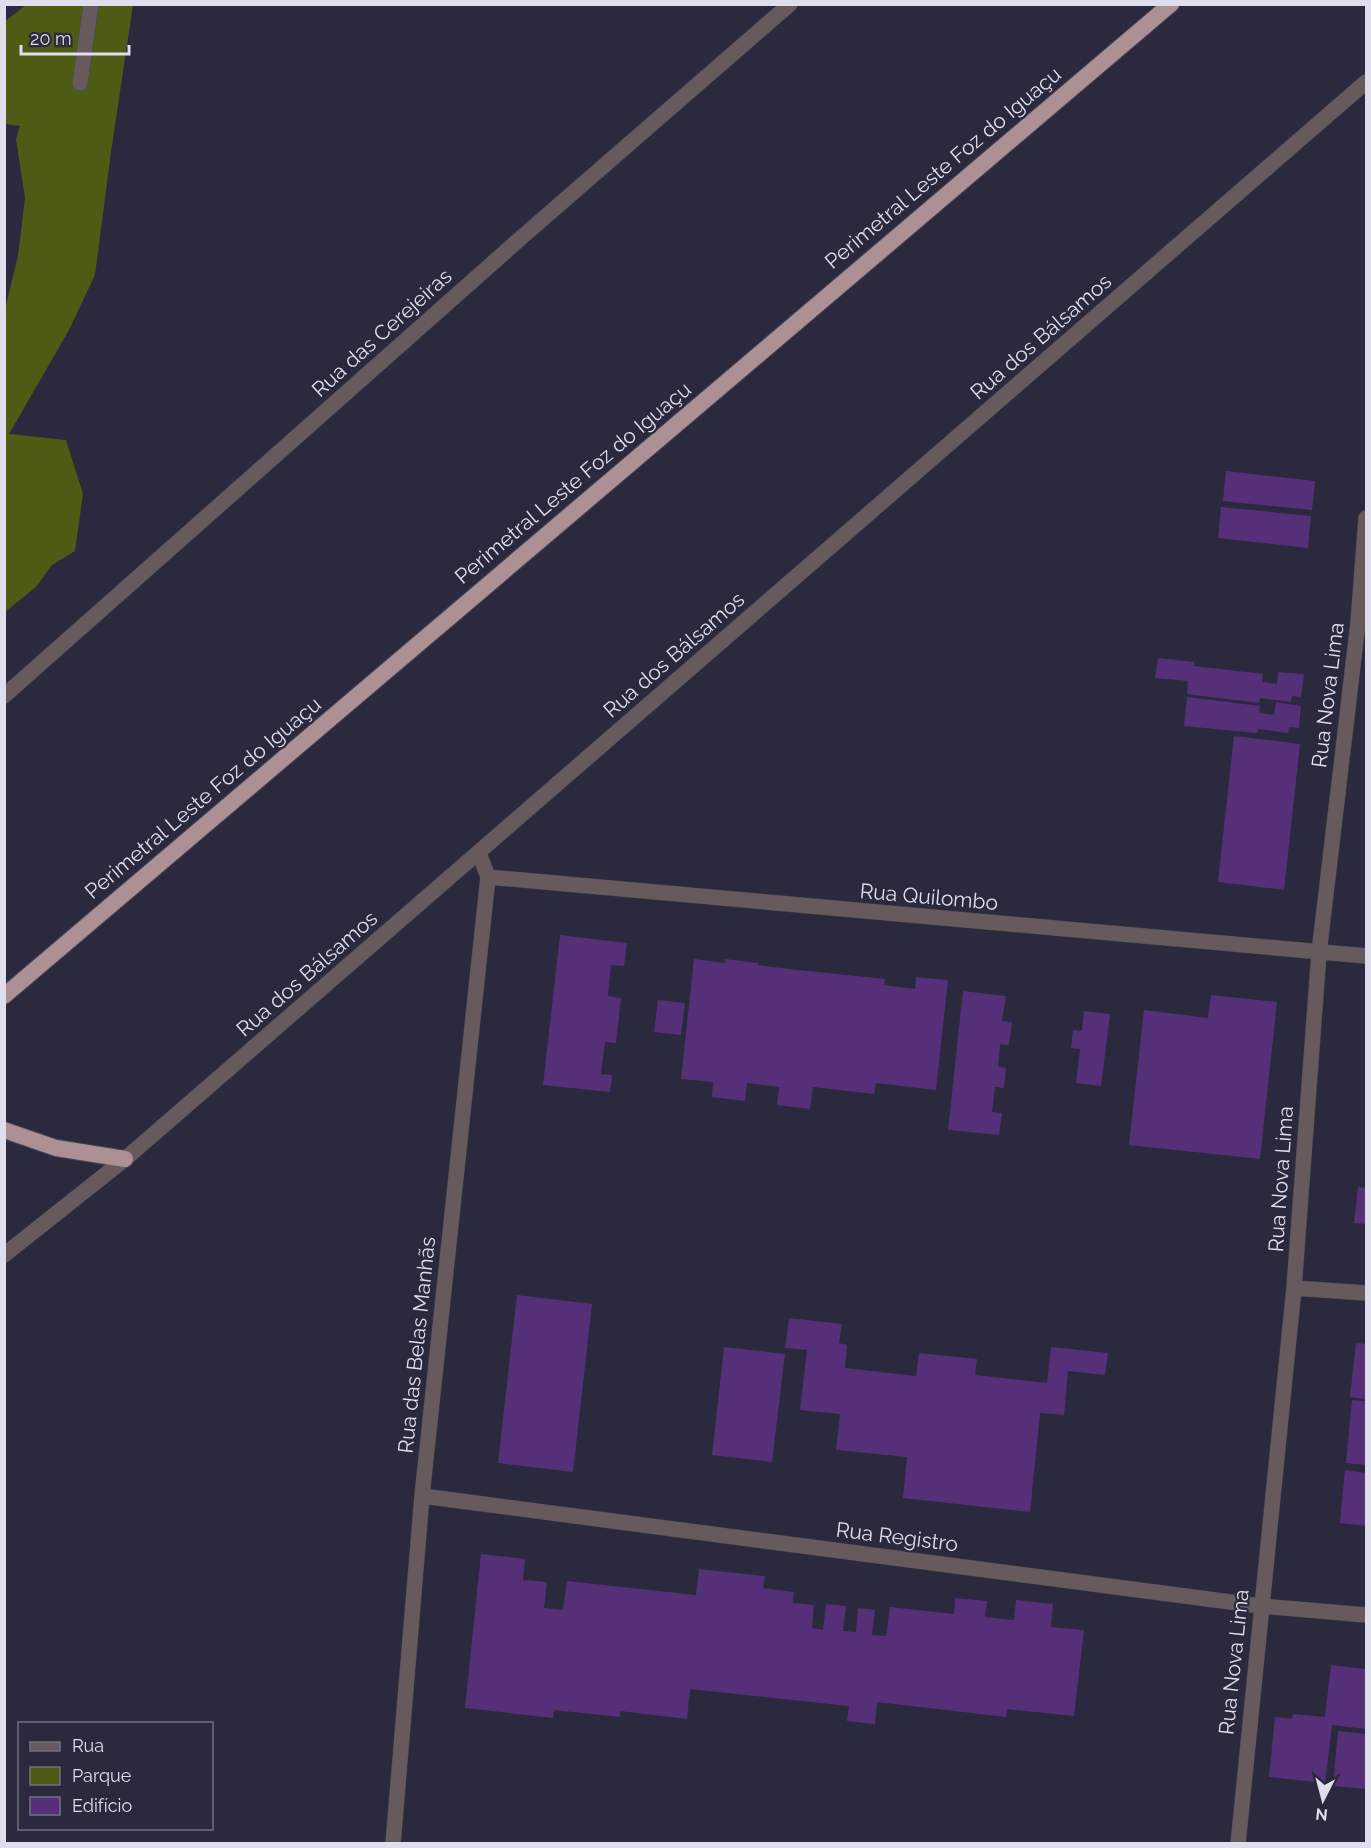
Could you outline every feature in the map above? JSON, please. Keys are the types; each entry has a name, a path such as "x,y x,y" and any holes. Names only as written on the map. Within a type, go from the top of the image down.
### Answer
{"highway":[{"name":"Perimetral Leste Foz do Iguaçu","path":"4,996 1171,4"},
{"path":"4,1131 56,1148 125,1159"}],"street":[{"path":"80,83 91,4"},
{"name":"Rua das Cerejeiras","path":"4,696 522,237 790,4"},
{"name":"Rua dos Bálsamos","path":"4,1255 125,1159 1366,82"},
{"name":"Rua Nova Lima","path":"1238,1844 1294,1288 1319,953 1362,623 1366,518"},
{"name":"Rua das Belas Manhãs","path":"393,1844 422,1496 488,877 479,853"},
{"name":"Rua Quilombo","path":"488,877 1366,956"},
{"path":"1294,1288 1366,1293"},
{"name":"Rua Registro","path":"422,1496 1261,1606 1366,1615"}],"green space":[{"path":"26,5 133,5 95,275 69,330 9,434 66,440 83,494 75,551 52,565 36,587 5,612 5,309 18,256 25,198 16,139 20,126 5,124 4,22"}],"building":[{"path":"1226,471 1315,481 1312,510 1223,501"},
{"path":"1221,507 1311,516 1308,548 1218,538"},
{"path":"1158,658 1194,662 1194,666 1263,674 1262,682 1277,684 1278,672 1304,674 1301,697 1292,696 1291,702 1260,698 1259,703 1187,694 1188,681 1155,678"},
{"path":"1187,697 1260,706 1259,713 1274,715 1276,702 1301,706 1299,728 1289,727 1288,733 1258,729 1257,733 1184,726"},
{"path":"1234,736 1300,744 1284,890 1218,882"},
{"path":"560,935 627,943 624,966 611,965 608,996 621,998 616,1043 605,1042 601,1074 612,1075 610,1092 543,1085"},
{"path":"694,959 725,963 725,959 789,969 885,979 884,985 915,989 916,977 948,980 936,1090 876,1083 874,1094 813,1087 810,1109 777,1105 779,1087 747,1083 745,1101 712,1097 713,1082 681,1079"},
{"path":"963,991 1006,996 1002,1021 1012,1022 1009,1045 1000,1044 998,1067 1006,1068 1004,1088 995,1087 992,1112 1002,1113 999,1135 948,1130"},
{"path":"1211,995 1277,1002 1260,1159 1129,1145 1144,1010 1208,1018"},
{"path":"658,1000 685,1003 681,1035 654,1032"},
{"path":"1084,1011 1110,1014 1101,1086 1076,1083 1080,1049 1071,1048 1073,1030 1082,1031"},
{"path":"1358,1187 1366,1188 1366,1224 1354,1223"},
{"path":"517,1295 592,1304 573,1472 498,1463"},
{"path":"789,1318 842,1324 839,1343 847,1345 845,1368 916,1376 919,1353 977,1359 975,1375 1047,1383 1051,1347 1108,1353 1105,1375 1068,1371 1064,1415 1040,1413 1030,1512 903,1498 907,1457 836,1450 840,1414 800,1410 807,1350 785,1348"},
{"path":"1356,1343 1366,1344 1366,1399 1350,1397"},
{"path":"724,1347 785,1354 772,1462 712,1455"},
{"path":"1352,1400 1366,1401 1366,1465 1346,1463"},
{"path":"1345,1470 1366,1473 1366,1526 1340,1523"},
{"path":"481,1554 525,1559 523,1580 547,1582 544,1608 563,1610 567,1581 696,1595 699,1569 765,1576 763,1588 794,1592 793,1603 814,1605 812,1628 823,1630 826,1604 846,1606 843,1631 856,1632 858,1608 875,1610 872,1635 886,1636 890,1607 954,1614 955,1598 987,1601 985,1617 1014,1620 1016,1600 1053,1604 1051,1627 1084,1630 1074,1716 1007,1709 1006,1717 877,1702 875,1724 847,1721 849,1706 690,1689 687,1719 620,1711 620,1717 554,1710 553,1718 465,1708"},
{"path":"1331,1665 1366,1669 1366,1729 1332,1725 1325,1783 1269,1777 1275,1717 1292,1719 1293,1714 1325,1717"},
{"path":"1338,1731 1366,1734 1366,1789 1333,1786"}]}
